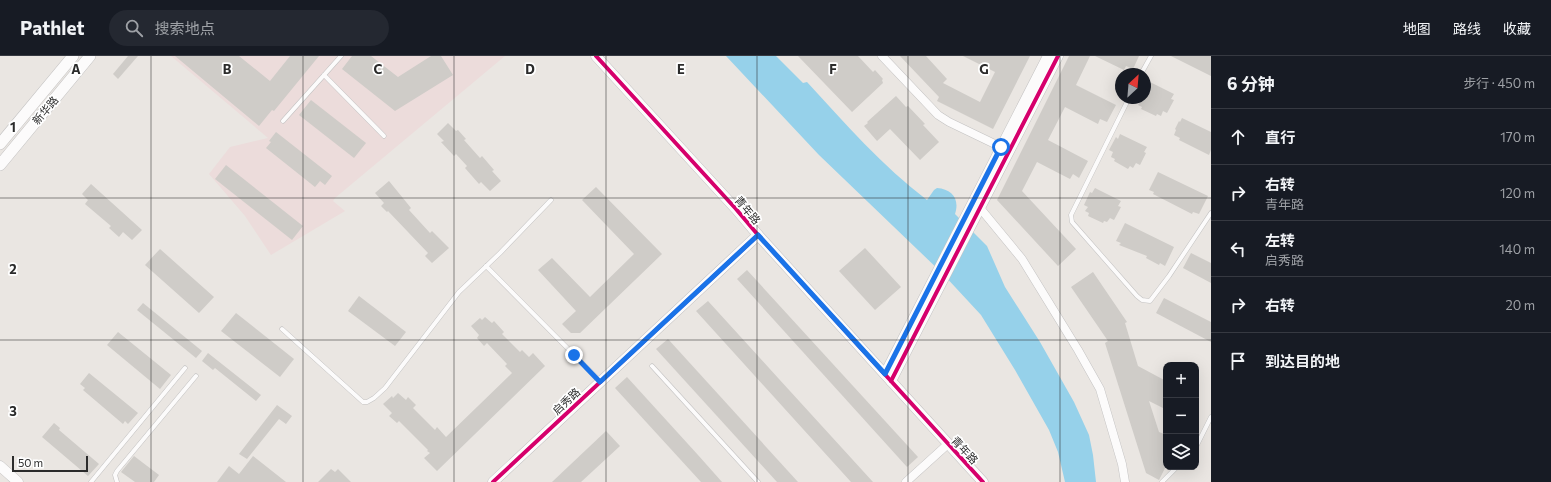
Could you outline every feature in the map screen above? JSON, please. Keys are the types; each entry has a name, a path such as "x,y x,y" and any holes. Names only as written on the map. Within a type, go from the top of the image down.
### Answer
{"main road":[{"name":"新华路","path":"0,144 73,56"},
{"name":"新华路","path":"0,165 90,56"}],"street":[{"name":"青年路","path":"596,56 736,208 758,235 983,482"},
{"path":"882,56 938,115 949,122 1001,147"},
{"path":"888,378 972,215 1001,147 1048,56"},
{"path":"972,215 980,208 1058,56"},
{"path":"980,208 1022,259 1078,350 1100,389 1122,464 1125,482"},
{"name":"启秀路","path":"493,482 758,235"},
{"path":"906,482 948,444"},
{"path":"0,466 18,482"}],"lane":[{"path":"283,121 341,56"},
{"path":"1145,68 1150,56"},
{"path":"324,75 384,136"},
{"path":"1127,104 1071,215 1072,222 1137,296 1142,300 1150,301 1169,276 1211,213"},
{"path":"282,329 363,402 367,402 385,388 459,292 551,200"},
{"path":"486,266 600,382"},
{"path":"652,366 758,482"},
{"path":"91,482 185,368"},
{"path":"117,482 115,475 117,471 196,376"},
{"path":"1199,441 1211,417"},
{"path":"1162,482 1174,470"}],"shaded area":[{"path":"171,56 505,56 335,198 333,201 345,211 271,255 245,216 209,174 230,147 268,138"}],"water":[{"path":"726,56 776,56 803,83 807,82 879,159 910,187 927,200 937,188 947,190 954,196 956,204 955,214 987,246 1005,287 1040,342 1074,402 1089,435 1096,482 1065,482 1058,452 1049,430 1015,370 981,315 943,274 819,155"}],"building":[{"path":"128,56 138,56 118,79 113,74"},
{"path":"175,56 239,56 270,81 290,56 319,56 274,111 272,110 259,126"},
{"path":"352,56 371,56 398,77 431,56 441,56 453,75 395,111 342,69"},
{"path":"798,56 858,56 873,72 875,70 883,79 883,83 852,112"},
{"path":"900,56 926,56 947,79 943,83 980,102 995,72 963,56 1030,56 993,129 937,101 939,97"},
{"path":"1069,56 1090,56 1076,85 1116,105 1107,122 1100,119 1098,124 1065,107 1048,140 1088,161 1079,178 1073,174 1070,179 1037,162 1022,191 1076,249 1058,266 997,200"},
{"path":"1095,56 1139,56 1133,68 1126,66 1125,68 1120,68"},
{"path":"1171,56 1211,56 1211,76"},
{"path":"1151,82 1174,94 1171,99 1174,100 1167,113 1163,111 1161,116 1157,114 1156,116 1141,109 1142,107 1138,105 1151,104"},
{"path":"896,96 925,124 923,125 939,142 920,160 890,129 877,141 864,126"},
{"path":"311,100 366,143 354,158 299,115"},
{"path":"1182,118 1211,132 1211,150 1209,155 1179,140 1180,138 1174,135 1175,129"},
{"path":"448,123 456,131 458,130 466,139 464,140 480,158 482,156 501,181 490,191 481,182 479,184 465,168 467,166 456,154 454,156 441,142 444,141 437,134"},
{"path":"276,132 332,176 325,185 320,181 315,187 266,148"},
{"path":"1120,134 1147,147 1144,152 1146,153 1140,165 1136,163 1133,168 1130,166 1128,169 1114,161 1115,159 1111,157 1113,152 1109,150 1116,137 1118,139"},
{"path":"226,165 303,226 292,240 215,179"},
{"path":"1158,172 1208,196 1199,214 1193,212 1192,214 1153,194 1154,192 1149,190"},
{"path":"389,181 411,208 409,210 430,233 432,231 449,248 432,263 425,256 428,253 388,211 387,212 381,206 384,203 375,193"},
{"path":"91,184 142,230 132,240 123,232 119,237 109,228 111,226 85,204 88,200 82,194"},
{"path":"596,187 662,254 580,333 571,333 562,324 576,311 538,270 552,258 590,297 634,254 582,200"},
{"path":"1095,188 1121,201 1118,206 1121,207 1114,220 1110,218 1107,222 1104,221 1103,223 1088,216 1089,213 1085,211 1088,207 1084,205 1090,192 1092,193"},
{"path":"1125,223 1174,247 1165,266 1160,263 1159,265 1146,258 1147,256 1119,245 1121,243 1116,241"},
{"path":"865,248 901,287 875,310 839,271"},
{"path":"160,249 214,297 199,313 145,265"},
{"path":"1191,253 1211,263 1211,283 1183,268"},
{"path":"747,270 918,457 907,467 737,279"},
{"path":"1093,272 1127,322 1125,323 1138,366 1163,379 1163,408 1149,401 1159,432 1163,434 1164,470 1159,480 1146,473 1105,343 1108,341 1071,287"},
{"path":"359,296 406,332 395,346 348,311"},
{"path":"1164,298 1211,322 1211,342 1156,313"},
{"path":"708,301 873,482 851,482 696,311"},
{"path":"143,303 202,351 196,358 137,310"},
{"path":"236,313 294,359 280,377 221,331"},
{"path":"485,317 492,323 494,321 504,332 502,334 520,352 522,350 529,357 533,353 545,366 437,471 424,458 430,453 427,451 428,450 399,421 397,423 389,416 392,413 383,404 398,393 406,400 408,397 416,405 413,408 435,430 437,427 446,437 512,373 505,366 507,364 487,343 484,346 477,338 479,335 471,326 480,318 482,320"},
{"path":"118,332 171,375 160,389 107,345"},
{"path":"668,339 798,482 777,482 656,349"},
{"path":"208,353 261,395 256,401 215,368 213,370 202,361"},
{"path":"89,373 138,413 128,424 125,421 123,424 83,390 85,388 80,384"},
{"path":"627,377 722,482 701,482 615,388"},
{"path":"277,405 292,416 286,424 279,419 247,459 239,454"},
{"path":"54,423 60,428 59,430 99,464 88,476 42,437"},
{"path":"606,431 620,446 581,482 552,482"},
{"path":"134,456 159,475 154,482 135,482 121,472"},
{"path":"253,456 286,482 217,482 229,466 239,474"},
{"path":"331,469 335,472 338,469 351,482 318,482"}],"cycle path":[{"path":"596,56 983,482"},
{"path":"891,381 1058,56"},
{"path":"493,482 758,235"}],"route":[{"path":"574,355 600,382 758,235 885,374 1001,147"}]}
